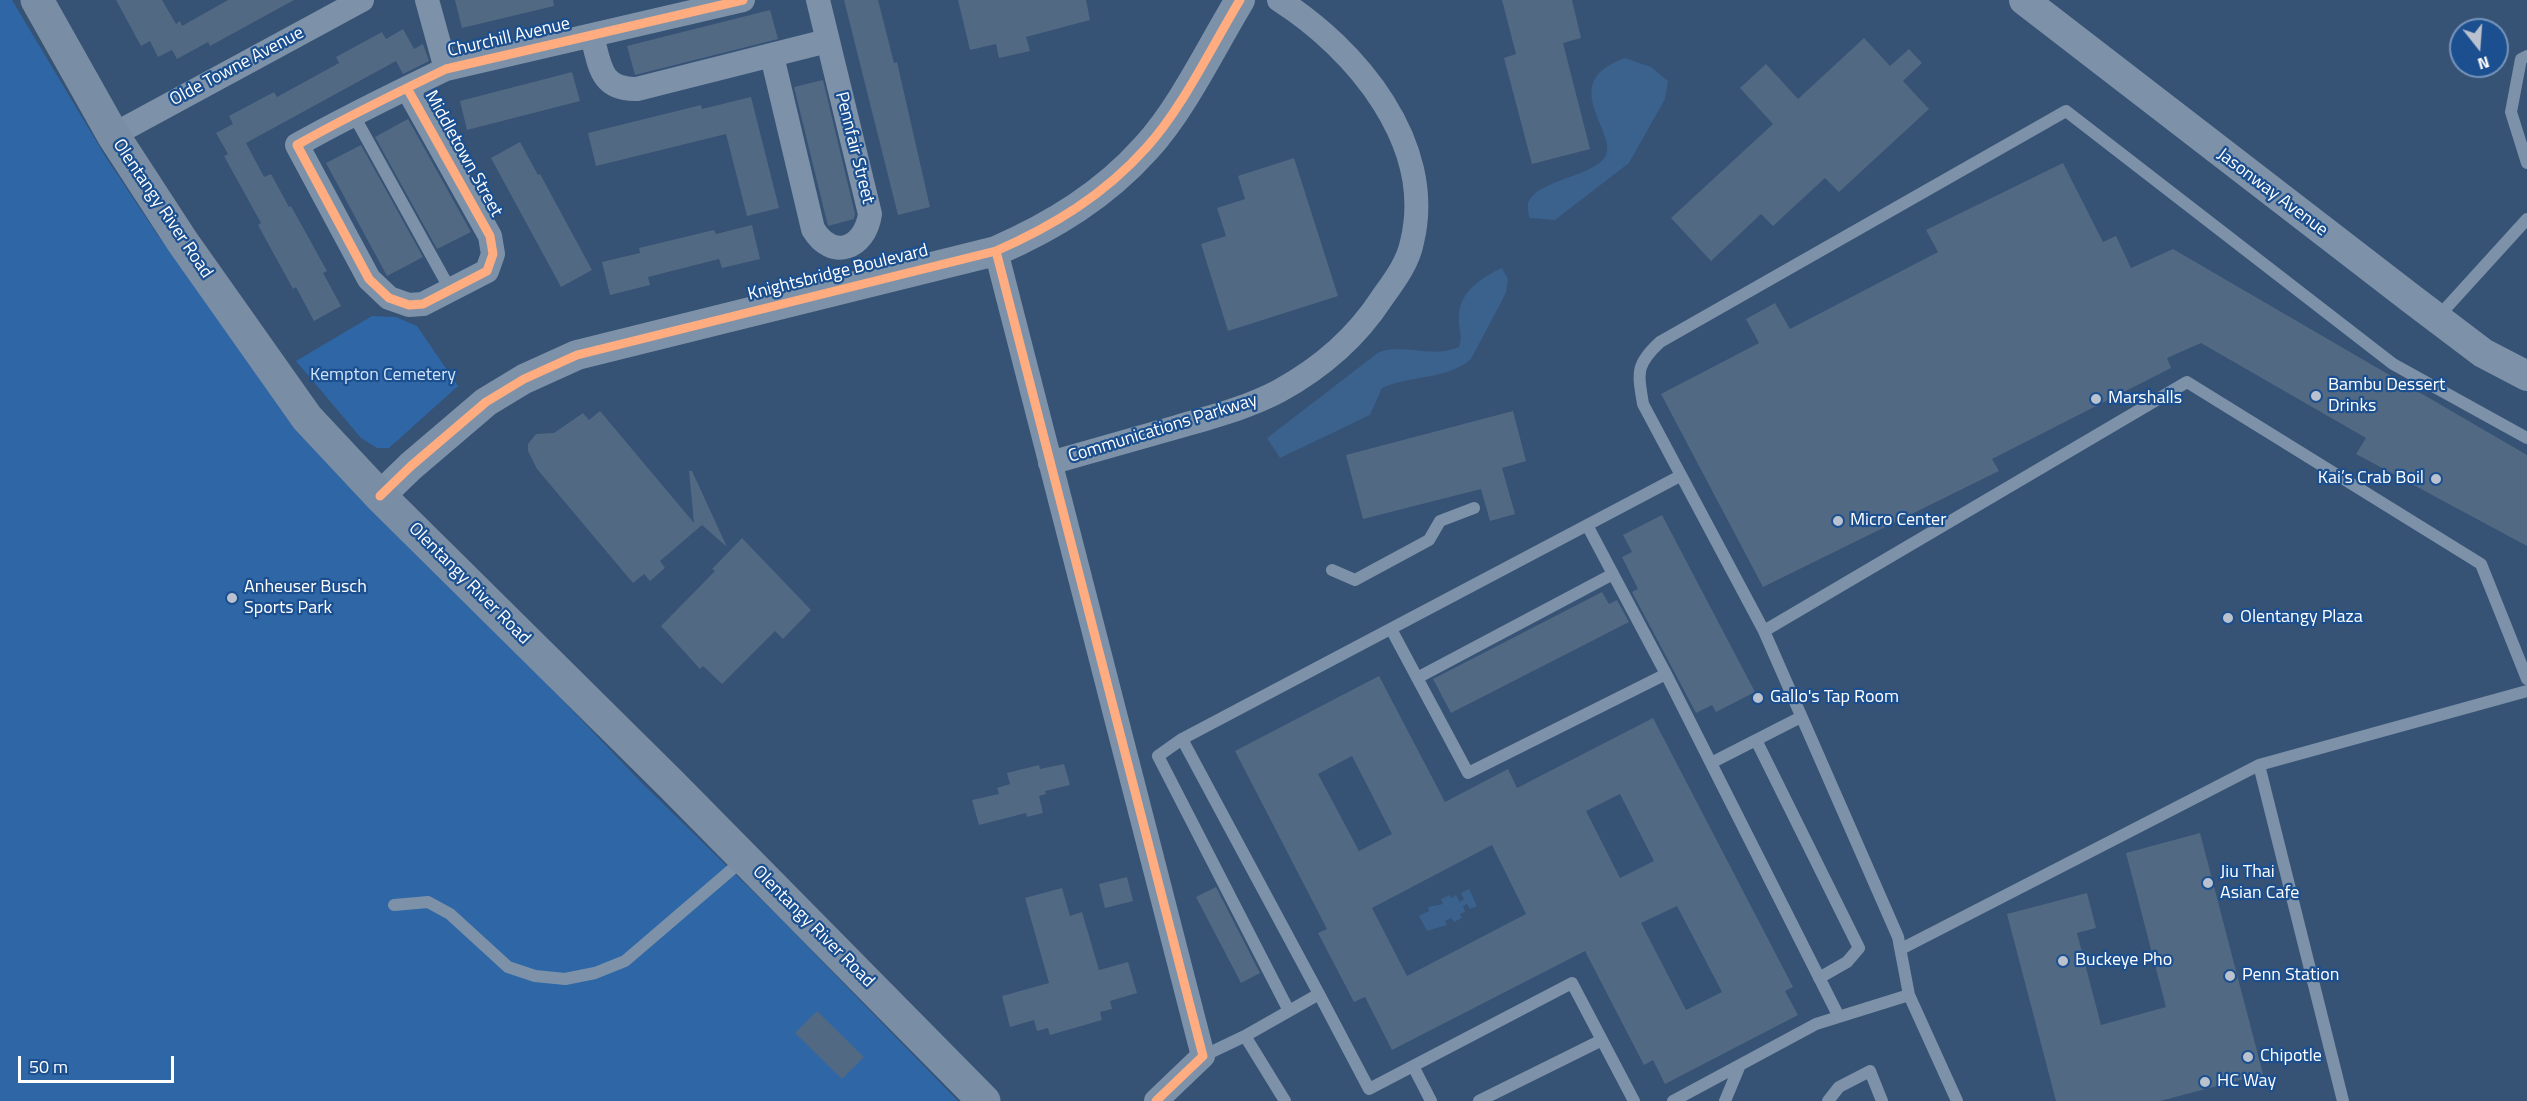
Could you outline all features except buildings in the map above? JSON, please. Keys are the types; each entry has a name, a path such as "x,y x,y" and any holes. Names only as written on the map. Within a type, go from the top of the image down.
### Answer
{"main road":[{"name":"Olentangy River Road","path":"37,0 113,135 182,242 307,418 380,496 745,859 984,1101"}],"street":[{"name":"Olde Towne Avenue","path":"113,135 362,0"},
{"path":"427,0 446,69"},
{"name":"Churchill Avenue","path":"297,145 353,114 446,69 743,0"},
{"name":"Pennfair Street","path":"772,56 813,229 820,241 832,247 846,247 859,241 868,229 870,214 818,0"},
{"name":"Knightsbridge Boulevard","path":"380,496 411,466 486,402 524,379 577,355 996,251 1031,236 1088,201 1148,146 1173,111 1240,0"},
{"name":"Communications Parkway","path":"1050,463 1237,409 1277,392 1312,371 1348,342 1373,311 1405,262 1412,244 1417,201 1410,162 1398,126 1372,85 1314,22 1279,0"},
{"name":"Jasonway Avenue","path":"2024,0 2483,353 2527,376"},
{"name":"Churchill Avenue","path":"592,36 607,80 621,89 637,89 827,41"},
{"name":"Middletown Street","path":"297,145 369,279 381,292 389,298 409,305 423,304 451,291 487,271 493,254 490,236 407,88"},
{"path":"996,251 1203,1056 1156,1101"}],"lane":[{"path":"2527,56 2522,59 2511,112 2527,164"},
{"path":"1957,1101 1909,995 1898,937 1764,631 1643,404 1639,376 1644,356 1660,342 2066,111 2393,364 2527,438"},
{"path":"353,114 451,291"},
{"path":"2437,318 2527,219"},
{"path":"1764,631 2187,382 2481,564 2527,679"},
{"path":"1289,1011 1158,756 1182,739 1680,476"},
{"path":"1332,570 1355,580 1429,540 1440,521 1474,508"},
{"path":"1587,525 1666,674 1839,1017"},
{"path":"1417,678 1612,574"},
{"path":"1390,629 1468,773 1666,674"},
{"path":"1901,949 2259,765 2527,691"},
{"path":"1711,763 1801,717"},
{"path":"1182,739 1369,1089 1572,983 1634,1101"},
{"path":"1756,740 1859,948 1847,962 1819,978"},
{"path":"2259,765 2343,1101"},
{"path":"394,905 428,902 450,914 508,968 535,976 565,979 595,973 625,961 745,859"},
{"path":"1203,1056 1245,1036 1319,994"},
{"path":"1673,1101 1816,1024 1909,995"},
{"path":"1245,1036 1286,1101"},
{"path":"1479,1101 1602,1040"},
{"path":"1725,1101 1740,1065"},
{"path":"1413,1066 1431,1101"},
{"path":"1828,1101 1839,1087 1870,1071 1882,1101"}],"green space":[{"name":"Anheuser Busch Sports Park","path":"0,0 12,0 107,159 157,234 286,412 642,783 778,916 958,1101 0,1101"},
{"name":"Kempton Cemetery","path":"372,316 396,317 417,326 458,386 389,448 377,448 361,438 296,361"}],"shaded area":[{"path":"1625,58 1651,67 1668,81 1665,99 1629,163 1555,220 1529,218 1528,204 1541,189 1598,164 1605,157 1607,147 1591,94 1594,81 1604,68"},
{"path":"1502,268 1508,279 1506,293 1471,359 1451,371 1382,388 1370,415 1280,458 1267,438 1379,352 1399,349 1438,352 1459,347 1461,338 1459,313 1465,296 1477,283"},
{"path":"1469,889 1477,906 1470,909 1467,904 1463,906 1465,912 1460,914 1462,918 1454,922 1451,918 1445,921 1447,925 1427,931 1419,916 1429,911 1428,907 1443,904 1441,899 1450,895 1452,898 1456,895 1460,902 1464,899 1461,893"}],"cycle path":[{"path":"407,88 490,236 493,254 487,271 423,304 409,305 389,298 369,279 297,145 352,115 390,96 446,69 743,0"},
{"path":"380,496 411,466 486,402 524,379 577,355 996,251 1038,231 1095,195 1146,148 1172,115 1240,0"},
{"path":"996,251 1203,1056 1156,1101"}],"place":[{"name":"Bambu Dessert Drinks","path":"2316,396"},
{"name":"Marshalls","path":"2096,399"},
{"name":"Kai’s Crab Boil","path":"2436,479"},
{"name":"Micro Center","path":"1838,521"},
{"name":"Anheuser Busch Sports Park","path":"232,598"},
{"name":"Olentangy Plaza","path":"2228,618"},
{"name":"Gallo's Tap Room","path":"1758,698"},
{"name":"Jiu Thai Asian Cafe","path":"2208,883"},
{"name":"Buckeye Pho","path":"2063,961"},
{"name":"Penn Station","path":"2230,976"},
{"name":"Chipotle","path":"2248,1057"},
{"name":"HC Way","path":"2205,1082"}]}
